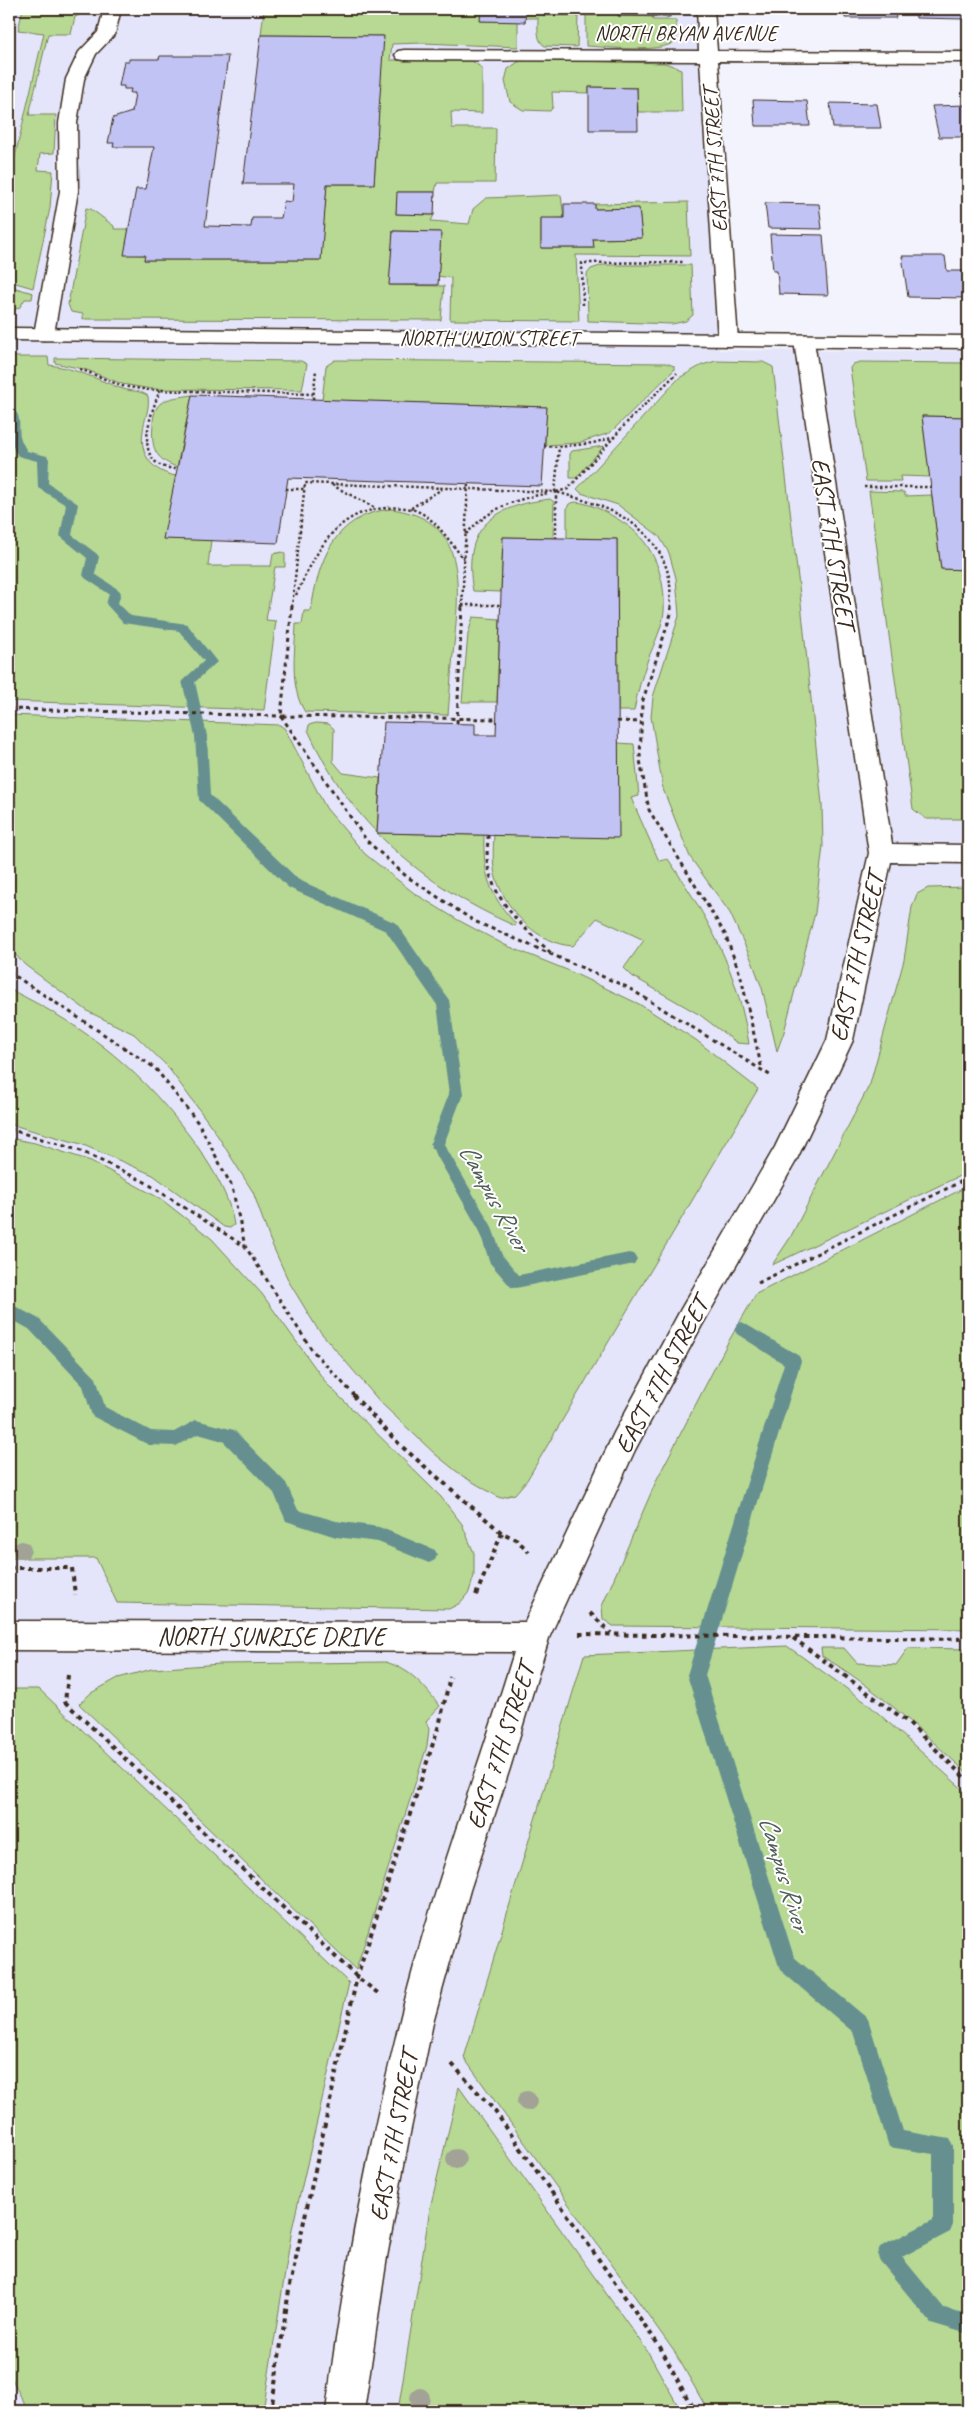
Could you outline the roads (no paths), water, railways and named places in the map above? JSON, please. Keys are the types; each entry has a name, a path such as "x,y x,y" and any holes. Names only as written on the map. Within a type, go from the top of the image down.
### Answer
{"street":[{"path":"44,334 69,191 68,123 75,79 88,52 106,34 112,9"},
{"name":"EAST 7TH STREET","path":"705,9 728,340"},
{"name":"NORTH BRYAN AVENUE","path":"404,54 968,57"},
{"name":"NORTH UNION STREET","path":"9,334 968,342"},
{"name":"EAST 7TH STREET","path":"345,2411 369,2257 391,2138 416,2023 453,1890 494,1768 534,1637 624,1442 690,1318 786,1153 840,1040 880,852 804,341"},
{"path":"880,852 968,854"},
{"name":"NORTH SUNRISE DRIVE","path":"9,1635 534,1637"}],"waterway":[{"name":"Campus River","path":"9,412 14,418 14,437 22,453 43,459 42,485 72,504 66,536 93,557 89,575 115,593 112,604 127,620 183,627 211,662 188,681 201,736 204,797 294,884 391,927 444,1004 456,1094 437,1144 486,1229 495,1258 516,1282 629,1259"},
{"path":"9,1310 34,1324 90,1383 98,1411 149,1438 176,1439 196,1427 228,1435 280,1488 292,1516 336,1529 379,1535 429,1555"},
{"name":"Campus River","path":"742,1329 793,1361 696,1675 787,1963 861,2026 896,2140 943,2146 943,2225 887,2254 938,2316 968,2324"}]}
